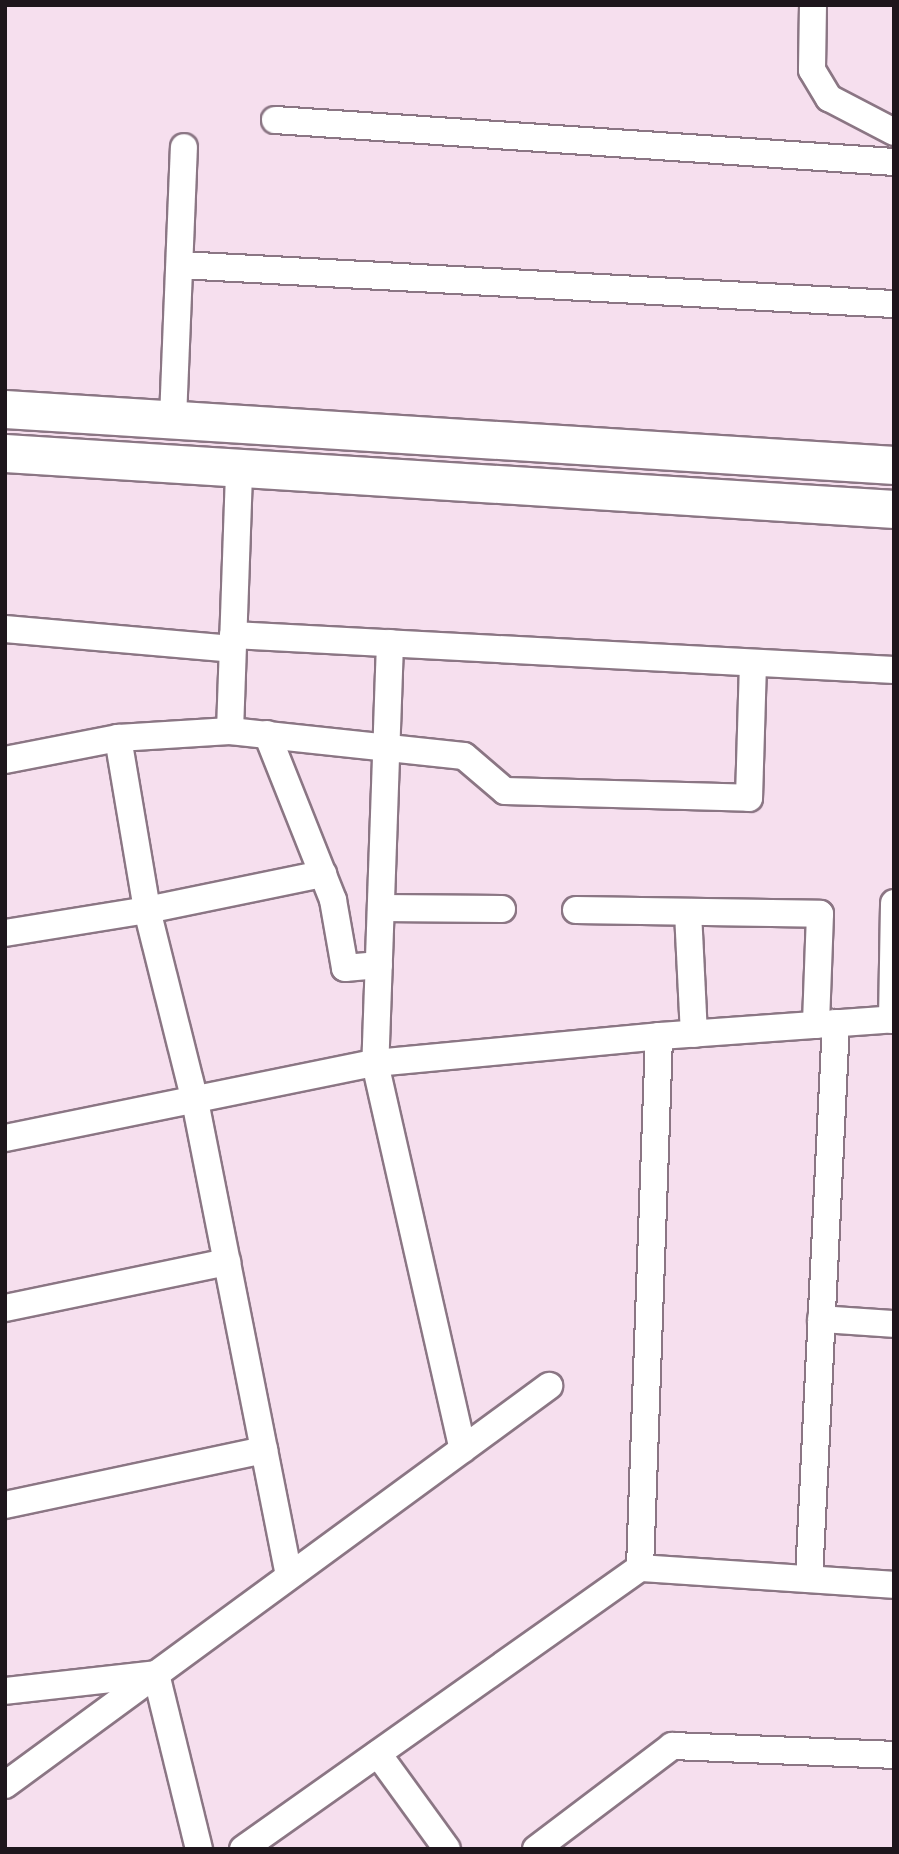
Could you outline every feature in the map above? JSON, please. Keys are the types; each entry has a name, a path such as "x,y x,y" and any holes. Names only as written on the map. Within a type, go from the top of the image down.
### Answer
{"street":[{"path":"813,5 812,70 829,98 894,132"},
{"path":"275,120 894,162"},
{"path":"173,419 184,147"},
{"path":"180,265 894,304"},
{"path":"5,409 894,465"},
{"path":"5,453 894,509"},
{"path":"230,731 239,468"},
{"path":"12,632 233,642 390,643 753,665 894,670"},
{"path":"390,643 375,1063 463,1449"},
{"path":"5,760 118,738 230,731 387,745 464,756 505,791 749,798 753,665"},
{"path":"267,734 333,900 345,968 379,965"},
{"path":"118,738 147,910 195,1101 289,1574"},
{"path":"5,933 147,910 323,874"},
{"path":"5,1138 375,1063 893,1019 894,903"},
{"path":"381,908 502,909"},
{"path":"576,910 820,914 826,1024 821,1320 808,1579"},
{"path":"688,912 694,1034"},
{"path":"640,1568 659,1037"},
{"path":"5,1308 227,1262"},
{"path":"821,1320 894,1324"},
{"path":"5,1786 289,1574 550,1386"},
{"path":"5,1505 264,1450"},
{"path":"243,1849 640,1568 894,1585"},
{"path":"5,1690 156,1674"},
{"path":"156,1674 198,1849"},
{"path":"536,1849 672,1746 894,1755"},
{"path":"378,1754 447,1849"}]}
